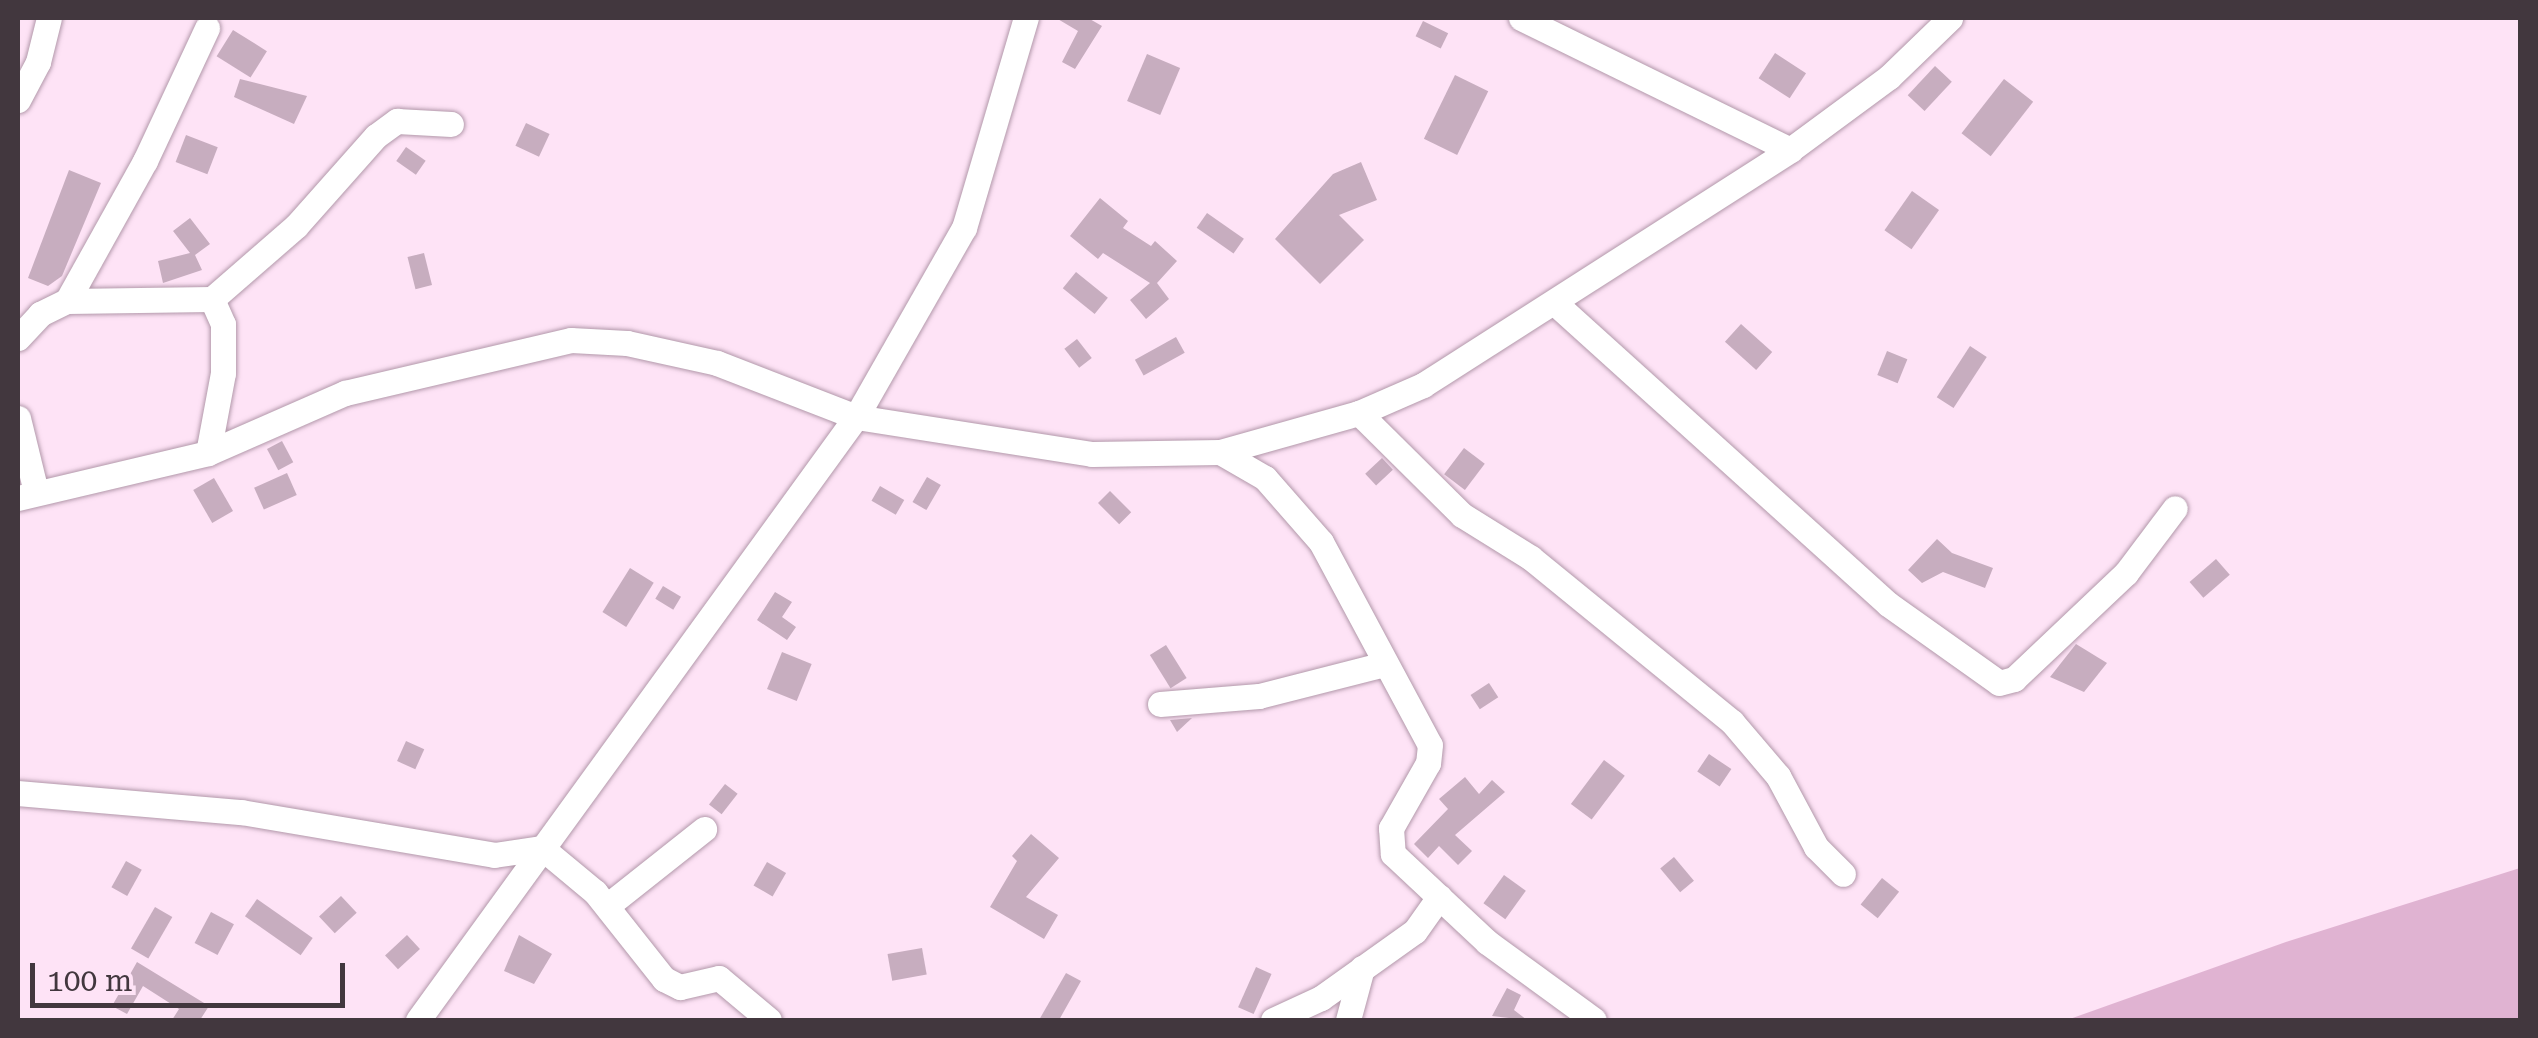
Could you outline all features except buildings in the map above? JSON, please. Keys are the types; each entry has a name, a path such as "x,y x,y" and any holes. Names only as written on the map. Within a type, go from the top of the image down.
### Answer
{"street":[{"path":"18,100 38,62 49,18"},
{"path":"418,1020 856,417 964,228 1026,18"},
{"path":"1521,18 1790,150"},
{"path":"18,418 27,494 208,453 345,393 572,340 627,344 718,363 856,417 1092,454 1220,452 1359,413 1423,384 1556,304 1790,150 1889,77 1950,18"},
{"path":"67,300 146,161 206,28"},
{"path":"18,338 40,314 67,300 212,299 296,226 376,136 397,121 451,124"},
{"path":"208,453 223,373 223,324 212,299"},
{"path":"1556,304 1888,604 1999,683 2014,680 2126,573 2175,508"},
{"path":"1359,413 1462,515 1531,558 1732,722 1778,776 1816,847 1843,874"},
{"path":"1220,452 1265,478 1321,542 1431,754 1389,843 1487,942 1594,1020"},
{"path":"1160,704 1260,696 1385,664"},
{"path":"18,793 240,812 494,856 542,848"},
{"path":"607,906 704,829"},
{"path":"542,848 607,906 664,980 680,987 718,978 770,1020"},
{"path":"494,856 512,889"},
{"path":"1273,1020 1321,998 1416,930 1439,897"},
{"path":"1348,1020 1362,968"}],"shaded area":[{"path":"2520,868 2520,1020 2067,1020 2289,941"}]}
